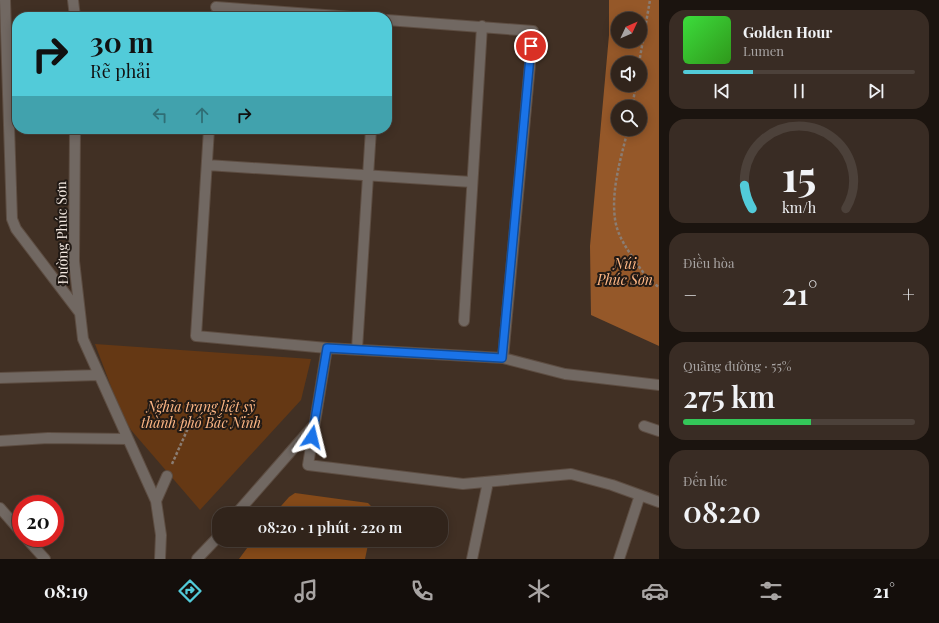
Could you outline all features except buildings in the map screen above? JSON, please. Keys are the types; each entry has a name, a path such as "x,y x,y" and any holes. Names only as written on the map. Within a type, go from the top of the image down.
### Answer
{"street":[{"path":"5,0 12,219 16,229 80,313"},
{"path":"73,0 74,12"},
{"path":"216,8 276,12"},
{"path":"392,20 532,31 502,358"},
{"path":"464,320 482,26"},
{"name":"Đường Phúc Sơn","path":"75,134 74,261 83,340 156,501 161,535 160,559"},
{"path":"209,134 196,336 327,348 502,358 565,374 659,385"},
{"path":"357,350 371,134"},
{"path":"207,165 472,182"},
{"path":"327,348 308,465 463,484 571,474 659,502"},
{"path":"0,378 99,374"},
{"path":"242,507 315,423"},
{"path":"644,426 659,431"},
{"path":"0,440 48,438 128,439"},
{"path":"156,501 167,476"},
{"path":"472,559 488,482"},
{"path":"619,559 640,495"},
{"path":"0,508 12,522"},
{"path":"197,559 212,543"},
{"path":"34,547 45,559"}],"path":[{"path":"640,56 650,0"},
{"path":"626,136 617,176 615,220 622,240 639,267 654,284 659,287"},
{"path":"167,476 189,426"}],"green space":[{"name":"Núi Phúc Sơn","path":"609,0 659,0 659,346 591,315 590,246 609,35"},
{"name":"Nghĩa trang liệt sỹ thành phố Bắc Ninh","path":"95,344 311,359 301,400 200,510 131,430 121,413"}],"shaded area":[{"path":"295,493 368,503 372,507 280,507 289,497"},
{"path":"248,547 368,547 365,559 239,559"}],"route":[{"path":"312,437 327,348 502,358 531,46"}]}
